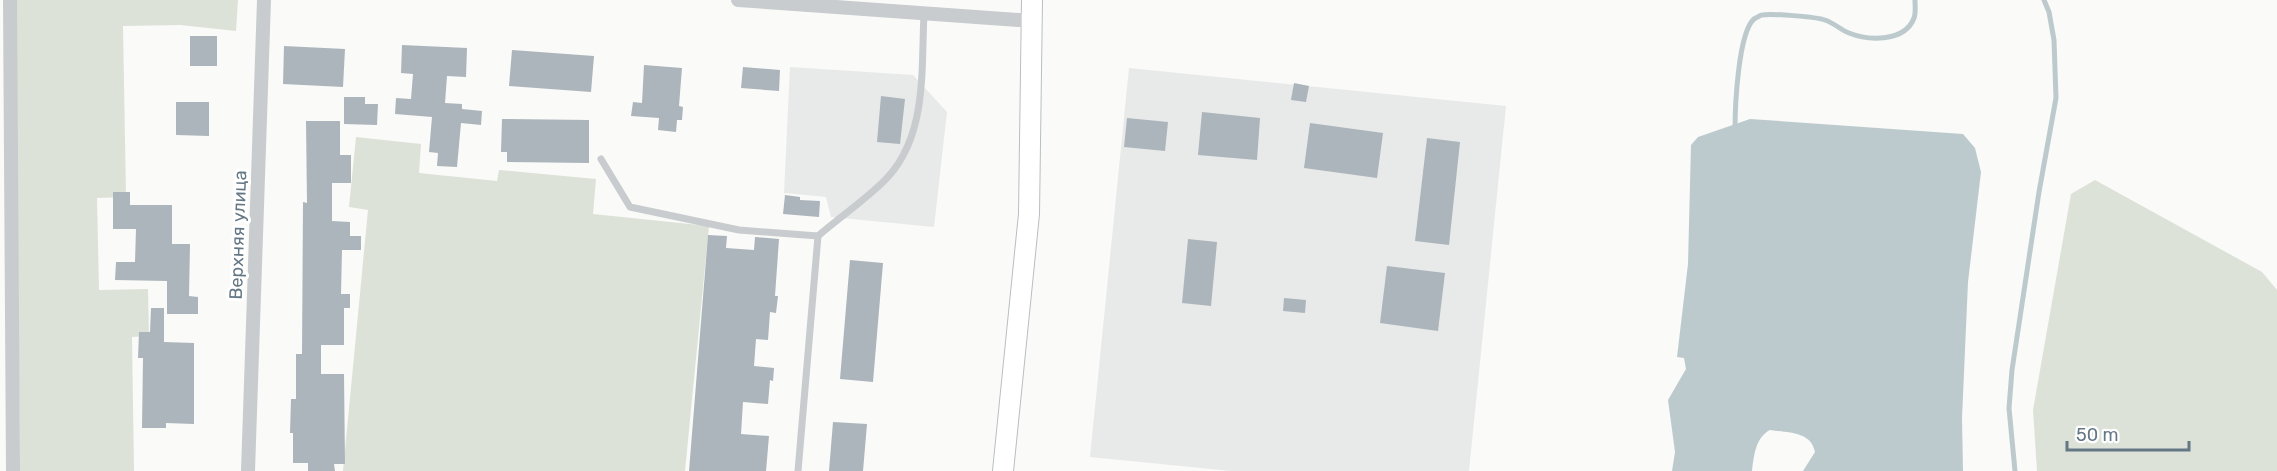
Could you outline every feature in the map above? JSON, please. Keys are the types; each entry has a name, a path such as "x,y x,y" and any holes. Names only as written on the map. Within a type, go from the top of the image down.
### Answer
{"main road":[{"path":"1003,471 1029,214 1032,0"}],"street":[{"path":"10,0 13,471"},
{"name":"Верхняя улица","path":"248,471 264,0"},
{"path":"738,0 1032,21"}],"lane":[{"path":"601,159 630,207 739,230 818,236 884,182 906,153 917,121 924,14"},
{"path":"798,471 818,236"}],"shaded area":[{"path":"15,0 238,0 236,31 180,25 123,26 126,197 97,198 99,290 148,289 149,336 132,337 134,471 20,471"},
{"path":"790,67 913,75 947,112 934,227 831,217 826,197 784,193"},
{"path":"1129,68 1506,106 1469,471 1231,471 1090,457"},
{"path":"1750,119 1963,134 1975,148 1981,172 1968,282 1962,418 1963,471 1803,471 1815,452 1809,440 1798,434 1770,430 1758,443 1752,471 1672,471 1675,452 1668,400 1686,369 1684,358 1677,357 1688,264 1691,145 1698,137"},
{"path":"356,137 421,144 419,173 497,181 499,170 596,179 593,214 709,226 685,471 343,471 368,210 349,207"},
{"path":"2095,180 2262,272 2277,290 2277,471 2037,471 2033,410 2071,194"}],"building":[{"path":"190,36 217,36 217,66 190,66"},
{"path":"402,45 467,48 466,77 447,76 445,103 462,104 462,109 482,111 481,125 461,123 457,167 437,166 438,153 429,152 432,117 395,114 396,98 411,99 413,74 401,73"},
{"path":"284,46 345,49 343,87 283,84"},
{"path":"512,50 594,56 591,92 509,86"},
{"path":"644,65 682,68 679,106 683,107 682,120 677,120 676,132 658,130 659,118 631,116 633,102 642,103"},
{"path":"743,67 780,70 779,91 741,88"},
{"path":"1294,83 1309,86 1306,102 1291,100"},
{"path":"881,96 905,99 900,144 877,142"},
{"path":"344,97 365,97 365,104 378,104 377,125 344,124"},
{"path":"176,102 209,102 209,136 176,135"},
{"path":"1202,112 1260,118 1257,160 1198,155"},
{"path":"1127,118 1168,122 1165,151 1124,147"},
{"path":"502,119 589,120 589,163 507,162 507,152 501,152"},
{"path":"306,121 340,121 340,155 351,155 351,183 332,183 332,221 350,222 350,236 361,236 361,250 342,250 341,294 350,294 350,308 344,308 344,345 321,345 321,374 344,374 345,464 334,464 335,471 308,471 308,463 293,463 293,433 290,433 291,399 296,399 296,354 302,354 303,202 307,203"},
{"path":"1310,123 1383,133 1377,178 1304,168"},
{"path":"1427,138 1460,142 1449,245 1415,241"},
{"path":"113,192 130,192 130,205 172,205 172,244 190,244 189,296 198,297 198,314 167,314 167,281 115,280 116,262 135,262 136,229 113,229"},
{"path":"785,195 800,197 800,200 820,201 819,217 783,214"},
{"path":"708,235 727,236 726,248 754,250 755,237 779,239 776,313 770,312 768,340 756,339 754,366 774,368 773,381 770,380 768,404 743,402 741,434 769,436 766,471 689,471"},
{"path":"1188,239 1217,242 1211,306 1182,303"},
{"path":"850,260 883,263 873,382 840,379"},
{"path":"1387,266 1445,273 1438,331 1380,323"},
{"path":"1284,298 1306,300 1305,313 1283,311"},
{"path":"151,308 164,308 164,342 194,343 194,424 166,423 166,428 142,428 143,358 138,358 139,332 150,332"},
{"path":"833,422 867,424 863,471 829,471"}],"waterway":[{"path":"1735,130 1741,54 1744,39 1754,19 1761,15 1820,19 1857,36 1886,38 1903,32 1909,26 1915,16 1915,0"},
{"path":"2015,471 2009,408 2012,370 2056,98 2054,40 2049,12 2044,0"}]}
